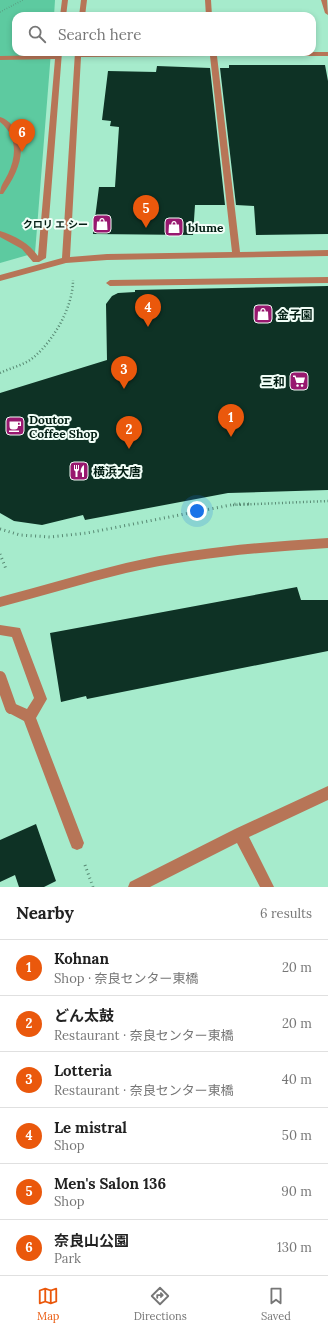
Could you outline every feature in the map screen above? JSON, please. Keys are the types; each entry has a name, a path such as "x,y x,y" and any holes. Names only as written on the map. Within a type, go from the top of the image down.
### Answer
{"street":[{"path":"64,12 65,0"},
{"path":"82,12 84,0"},
{"path":"208,0 210,12"},
{"path":"324,0 328,13"},
{"path":"316,54 328,54"},
{"path":"0,58 39,56"},
{"path":"0,234 14,239 39,259 58,56"},
{"path":"70,260 78,56"},
{"path":"214,56 236,254"},
{"path":"0,119 12,129 19,148 16,163 9,181 0,192"},
{"path":"0,278 70,260 107,257 328,253"},
{"path":"110,283 328,280"},
{"path":"0,602 127,568 214,553 278,546 328,543"},
{"path":"0,630 16,632 41,699 29,717"},
{"path":"0,676 11,708 29,717 77,843"},
{"path":"135,887 240,834 328,793"},
{"path":"240,834 267,887"}],"path":[{"path":"0,12 23,0"},
{"path":"0,373 33,358 59,328 73,294 70,260"},
{"path":"0,529 20,535 50,537 87,533 236,504 328,501"},
{"path":"0,554 6,569"}],"green space":[{"path":"0,0 55,0 54,12 12,12 12,56 51,56 35,253 0,263"}],"building":[{"path":"229,65 325,65 328,81 328,234 256,235 254,206 236,205 220,68 229,68"},
{"path":"157,66 210,68 225,205 195,205 193,235 93,234 99,187 115,187 119,127 110,126 111,121 102,120 108,71 156,72"},
{"path":"328,286 328,490 228,493 85,520 83,515 42,525 14,521 0,513 0,393 107,360 106,304 112,296 118,293 135,292 135,290"},
{"path":"297,587 301,600 328,600 328,651 87,699 86,696 61,702 50,633"},
{"path":"36,824 56,881 44,887 19,887 15,875 0,882 0,840"}],"place":[{"name":"奈良山公園","path":"22,152"},
{"name":"クロリ エ シー","path":"102,224"},
{"name":"blume","path":"174,227"},
{"name":"Men's Salon 136","path":"146,228"},
{"name":"金子園","path":"263,314"},
{"name":"Le mistral","path":"148,327"},
{"name":"三和","path":"299,381"},
{"name":"Lotteria","path":"124,389"},
{"name":"Doutor Coffee Shop","path":"15,426"},
{"name":"Kohnan","path":"231,437"},
{"name":"どん太鼓","path":"129,449"},
{"name":"横浜大唐","path":"79,471"}]}
